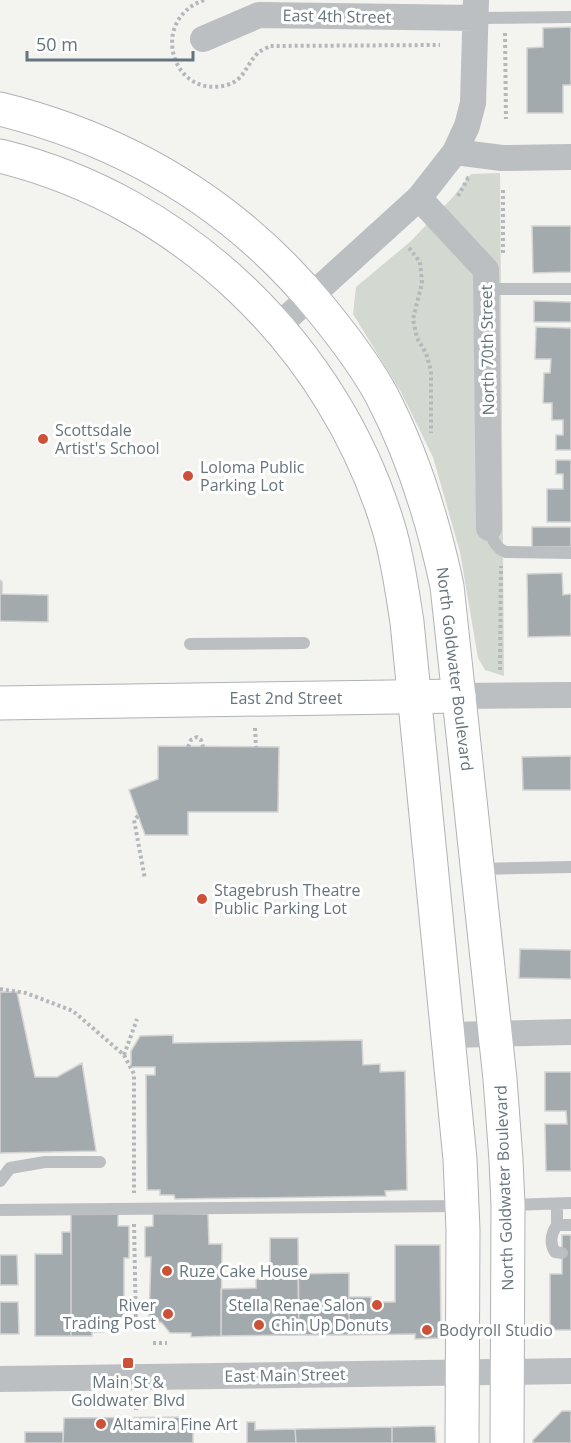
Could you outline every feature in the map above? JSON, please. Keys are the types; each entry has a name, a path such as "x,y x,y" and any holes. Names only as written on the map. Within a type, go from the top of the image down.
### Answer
{"main road":[{"name":"North Goldwater Boulevard","path":"0,109 73,130 148,164 218,209 250,235 310,296 341,333 365,368 398,431 414,468 438,544 447,586 495,1034 508,1205 507,1443"},
{"path":"0,156 86,185 154,221 221,269 278,326 319,382 345,426 379,500 389,529 402,588 449,1035 462,1206 462,1443"},
{"name":"East 2nd Street","path":"0,703 459,696"}],"street":[{"name":"East 4th Street","path":"203,39 260,15 476,9"},
{"path":"278,326 419,198 455,152 467,126 473,102 476,9"},
{"path":"455,152 502,158 571,157"},
{"name":"North 70th Street","path":"419,198 486,270 489,528"},
{"name":"East 2nd Street","path":"459,696 571,695"},
{"path":"449,1035 571,1032"},
{"name":"East Main Street","path":"0,1379 571,1371"}],"lane":[{"path":"476,9 505,16 571,17"},
{"path":"486,289 571,289"},
{"path":"489,528 492,540 506,552 571,553"},
{"path":"190,644 304,643"},
{"path":"477,869 571,867"},
{"path":"0,1181 10,1167 45,1162 100,1162"},
{"path":"508,1205 571,1203"},
{"path":"556,1204 557,1225 551,1238 551,1245 555,1252 562,1253"},
{"path":"0,1210 462,1206"},
{"path":"557,1225 571,1225"}],"path":[{"path":"204,0 196,3 181,15 171,36 173,57 181,72 197,83 205,85 226,85 236,81 245,74 258,53 270,46 440,45"},
{"path":"505,16 506,119"},
{"path":"458,196 468,178 476,177"},
{"path":"409,248 420,262 422,284 413,319 417,338 426,353 431,371 431,436"},
{"path":"255,728 256,747"},
{"path":"196,729 197,737 201,740 203,747"},
{"path":"188,747 191,740 197,737"},
{"path":"138,816 134,820 145,879"},
{"path":"0,989 26,993 73,1011 124,1055 134,1074 136,1326"},
{"path":"124,1055 137,1019"},
{"path":"153,1343 167,1343"}],"shaded area":[{"path":"500,173 504,676 485,670 478,658 460,552 433,457 401,392 353,314 356,287 411,241 453,197 471,174"}],"building":[{"path":"571,27 571,85 563,85 563,113 527,113 527,48 543,47 543,28"},
{"path":"532,226 571,226 571,272 533,273"},
{"path":"534,301 571,302 571,322 534,322"},
{"path":"536,327 571,328 571,450 556,450 556,435 563,435 563,420 552,420 552,403 543,403 544,373 550,373 551,359 535,359"},
{"path":"556,460 571,460 571,522 547,522 547,489 563,489 563,474 556,474"},
{"path":"532,527 571,527 571,547 532,547"},
{"path":"562,573 563,595 571,594 571,636 528,637 527,574"},
{"path":"0,580 2,594 48,595 48,622 0,621"},
{"path":"158,746 279,747 278,812 188,812 188,835 145,835 129,790 158,779"},
{"path":"571,756 571,790 523,790 522,757"},
{"path":"520,949 571,950 571,979 519,978"},
{"path":"0,992 17,992 35,1077 57,1077 82,1063 96,1151 0,1153"},
{"path":"173,1035 173,1043 362,1040 363,1065 380,1064 380,1072 405,1071 407,1190 385,1191 386,1196 175,1199 174,1195 160,1195 160,1190 147,1190 146,1075 155,1075 155,1067 131,1067 131,1051 140,1036"},
{"path":"545,1072 571,1072 571,1171 546,1171 545,1124 567,1124 566,1111 545,1111"},
{"path":"153,1213 208,1214 209,1244 222,1244 221,1336 191,1337 191,1333 170,1333 162,1323 149,1317 151,1257 145,1257 145,1227 153,1226"},
{"path":"71,1214 118,1214 118,1226 129,1226 129,1258 124,1258 124,1316 109,1324 104,1332 92,1332 92,1336 71,1336"},
{"path":"62,1232 71,1232 71,1336 35,1336 35,1254 62,1254"},
{"path":"562,1235 571,1235 571,1330 550,1330 550,1274 562,1274"},
{"path":"270,1238 298,1238 299,1335 221,1336 221,1289 256,1288 256,1279 270,1279"},
{"path":"395,1245 440,1245 441,1338 415,1339 415,1334 349,1335 349,1297 371,1297 371,1302 395,1302"},
{"path":"0,1255 17,1255 18,1285 0,1285"},
{"path":"349,1273 349,1335 299,1335 298,1274"},
{"path":"0,1302 18,1302 19,1334 0,1334"},
{"path":"562,1411 571,1411 571,1443 533,1443 533,1440"},
{"path":"193,1417 193,1443 63,1443 64,1418"},
{"path":"247,1422 255,1422 255,1430 295,1429 296,1443 247,1443"},
{"path":"435,1426 436,1443 392,1443 392,1427"},
{"path":"392,1427 392,1443 296,1443 295,1429"},
{"path":"25,1432 63,1432 63,1443 25,1443"}],"place":[{"name":"Scottsdale Artist's School","path":"43,439"},
{"name":"Loloma Public Parking Lot","path":"188,476"},
{"name":"Stagebrush Theatre Public Parking Lot","path":"202,899"},
{"name":"Ruze Cake House","path":"167,1271"},
{"name":"Stella Renae Salon","path":"377,1305"},
{"name":"River Trading Post","path":"168,1314"},
{"name":"Chin Up Donuts","path":"259,1325"},
{"name":"Bodyroll Studio","path":"427,1330"},
{"name":"Main St & Goldwater Blvd","path":"128,1363"},
{"name":"Altamira Fine Art","path":"101,1424"}]}
